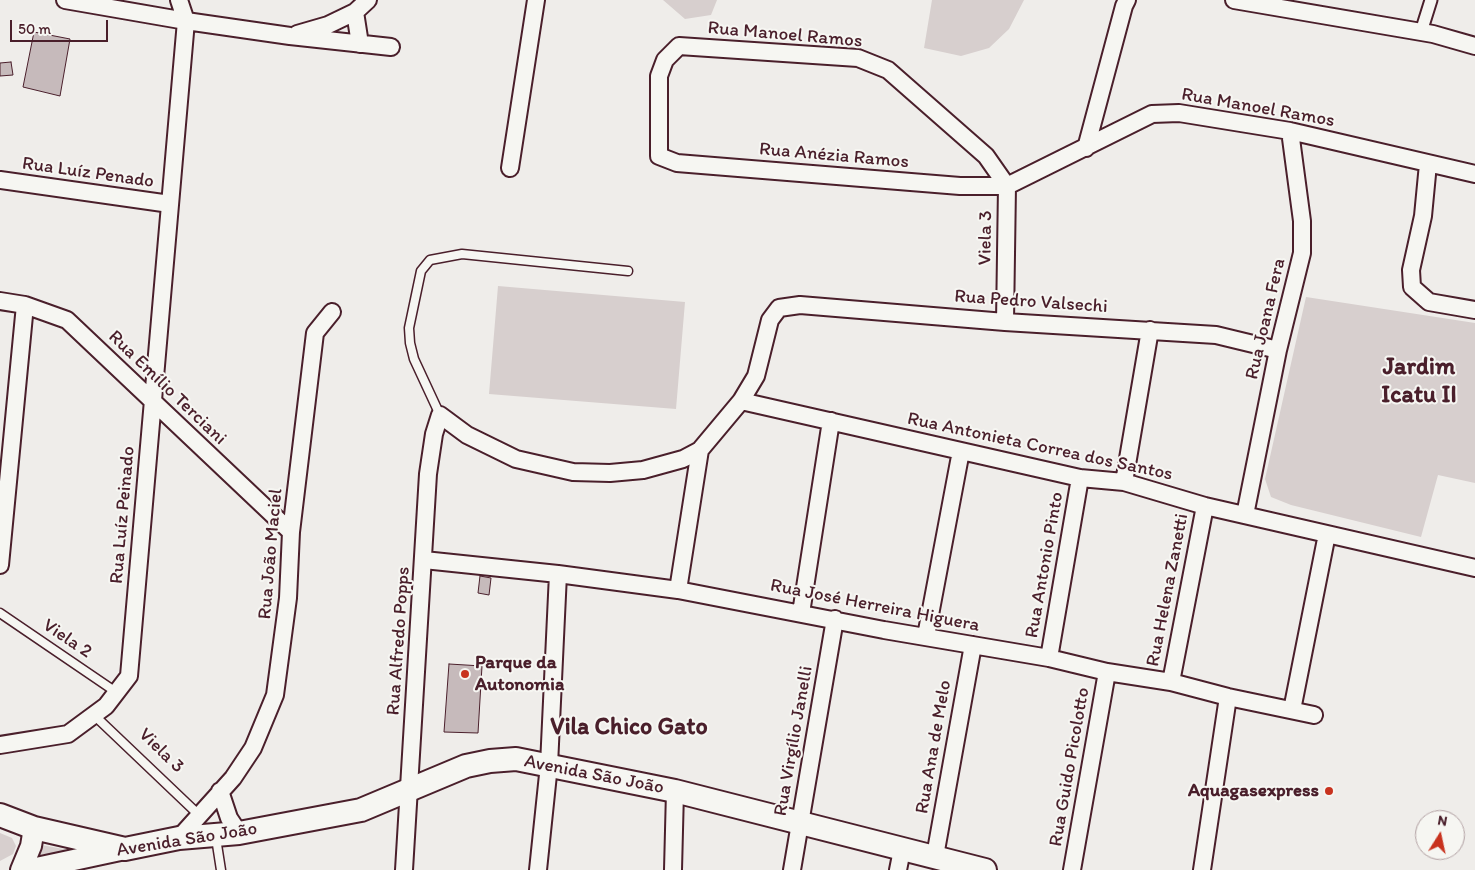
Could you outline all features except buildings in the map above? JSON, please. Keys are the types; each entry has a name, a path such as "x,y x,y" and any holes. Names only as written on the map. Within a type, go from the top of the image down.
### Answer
{"main road":[{"name":"Avenida São João","path":"125,849 179,838 239,833 361,810 409,792 466,766 490,761 516,759 549,764 800,822 900,860 935,856 985,870"},
{"path":"0,815 34,828 125,849"}],"street":[{"path":"65,0 186,21 290,36 391,47"},
{"path":"179,0 186,21"},
{"path":"290,36 328,25 355,12 368,0"},
{"path":"510,168 536,0"},
{"path":"1086,148 1127,0"},
{"path":"1234,0 1422,32 1475,46"},
{"path":"1422,32 1431,0"},
{"path":"355,12 360,44"},
{"name":"Rua Luíz Peinado","path":"0,744 68,734 95,716 129,676 186,21"},
{"name":"Rua Manoel Ramos","path":"659,156 659,76 665,60 678,46 858,58 888,70 986,156 1007,186 1152,114 1179,113 1290,131 1475,174"},
{"name":"Rua Joana Fera","path":"1245,515 1278,350 1302,253 1302,222 1290,131"},
{"name":"Rua Anézia Ramos","path":"659,156 678,163 687,164 960,186 1007,186"},
{"path":"1428,164 1423,216 1411,270 1412,287 1429,302 1475,310"},
{"name":"Rua Luíz Penado","path":"0,180 170,204"},
{"name":"Viela 3","path":"1005,322 1007,186"},
{"name":"Rua Emílio Terciani","path":"0,301 25,305 67,320 153,404 291,532"},
{"path":"0,566 6,418 25,305"},
{"name":"Rua Pedro Valsechi","path":"741,401 756,376 770,320 779,308 800,305 1005,322 1216,335 1278,350"},
{"name":"Rua João Maciel","path":"179,838 233,778 253,748 275,695 288,598 291,532 315,333 332,312"},
{"path":"1124,482 1150,330"},
{"path":"440,415 467,435 516,459 573,472 610,472 643,470 683,459 700,450 741,401"},
{"name":"Rua Antonieta Correa dos Santos","path":"741,401 1080,478 1124,482 1205,506 1475,568"},
{"name":"Rua Alfredo Popps","path":"404,870 428,474 434,434 440,415"},
{"path":"801,612 831,421"},
{"path":"678,590 700,450"},
{"path":"926,636 961,451"},
{"name":"Rua Antonio Pinto","path":"1049,658 1080,478"},
{"name":"Rua Helena Zanetti","path":"1171,682 1205,506"},
{"path":"1292,710 1327,534"},
{"name":"Rua José Herreira Higuera","path":"424,560 558,574 678,590 1049,658 1107,672 1171,682 1228,698 1314,715"},
{"path":"538,870 549,764 558,574"},
{"name":"Rua Virgílio Janelli","path":"792,870 835,619"},
{"name":"Rua Ana de Melo","path":"935,856 973,645"},
{"name":"Rua Guido Picolotto","path":"1072,870 1107,672"},
{"path":"1202,870 1228,698"},
{"path":"220,791 229,818 239,833"},
{"path":"674,870 675,792"},
{"path":"20,870 29,853 34,828"},
{"name":"Avenida São João","path":"27,870 125,849"}],"lane":[{"path":"440,415 414,359 409,328 421,271 430,260 462,254 628,271"},
{"name":"Viela 2","path":"0,613 116,692"},
{"name":"Viela 3","path":"95,716 200,816"},
{"path":"216,836 221,870"}],"shaded area":[{"path":"663,0 717,0 711,15 685,19"},
{"path":"932,0 1024,0 1009,29 989,48 961,56 924,48"},
{"path":"498,286 685,302 676,409 489,394"},
{"path":"1306,297 1475,323 1475,483 1438,475 1421,537 1291,505 1271,497 1265,479"},
{"path":"0,833 12,838 16,846 13,854 0,861"},
{"path":"36,844 69,850 69,852 37,855"}],"place":[{"name":"Parque da Autonomia","path":"465,674"},
{"name":"Aquagasexpress","path":"1329,791"}],"district":[{"name":"Jardim Icatu II","path":"1419,382"},
{"name":"Vila Chico Gato","path":"629,728"}]}
